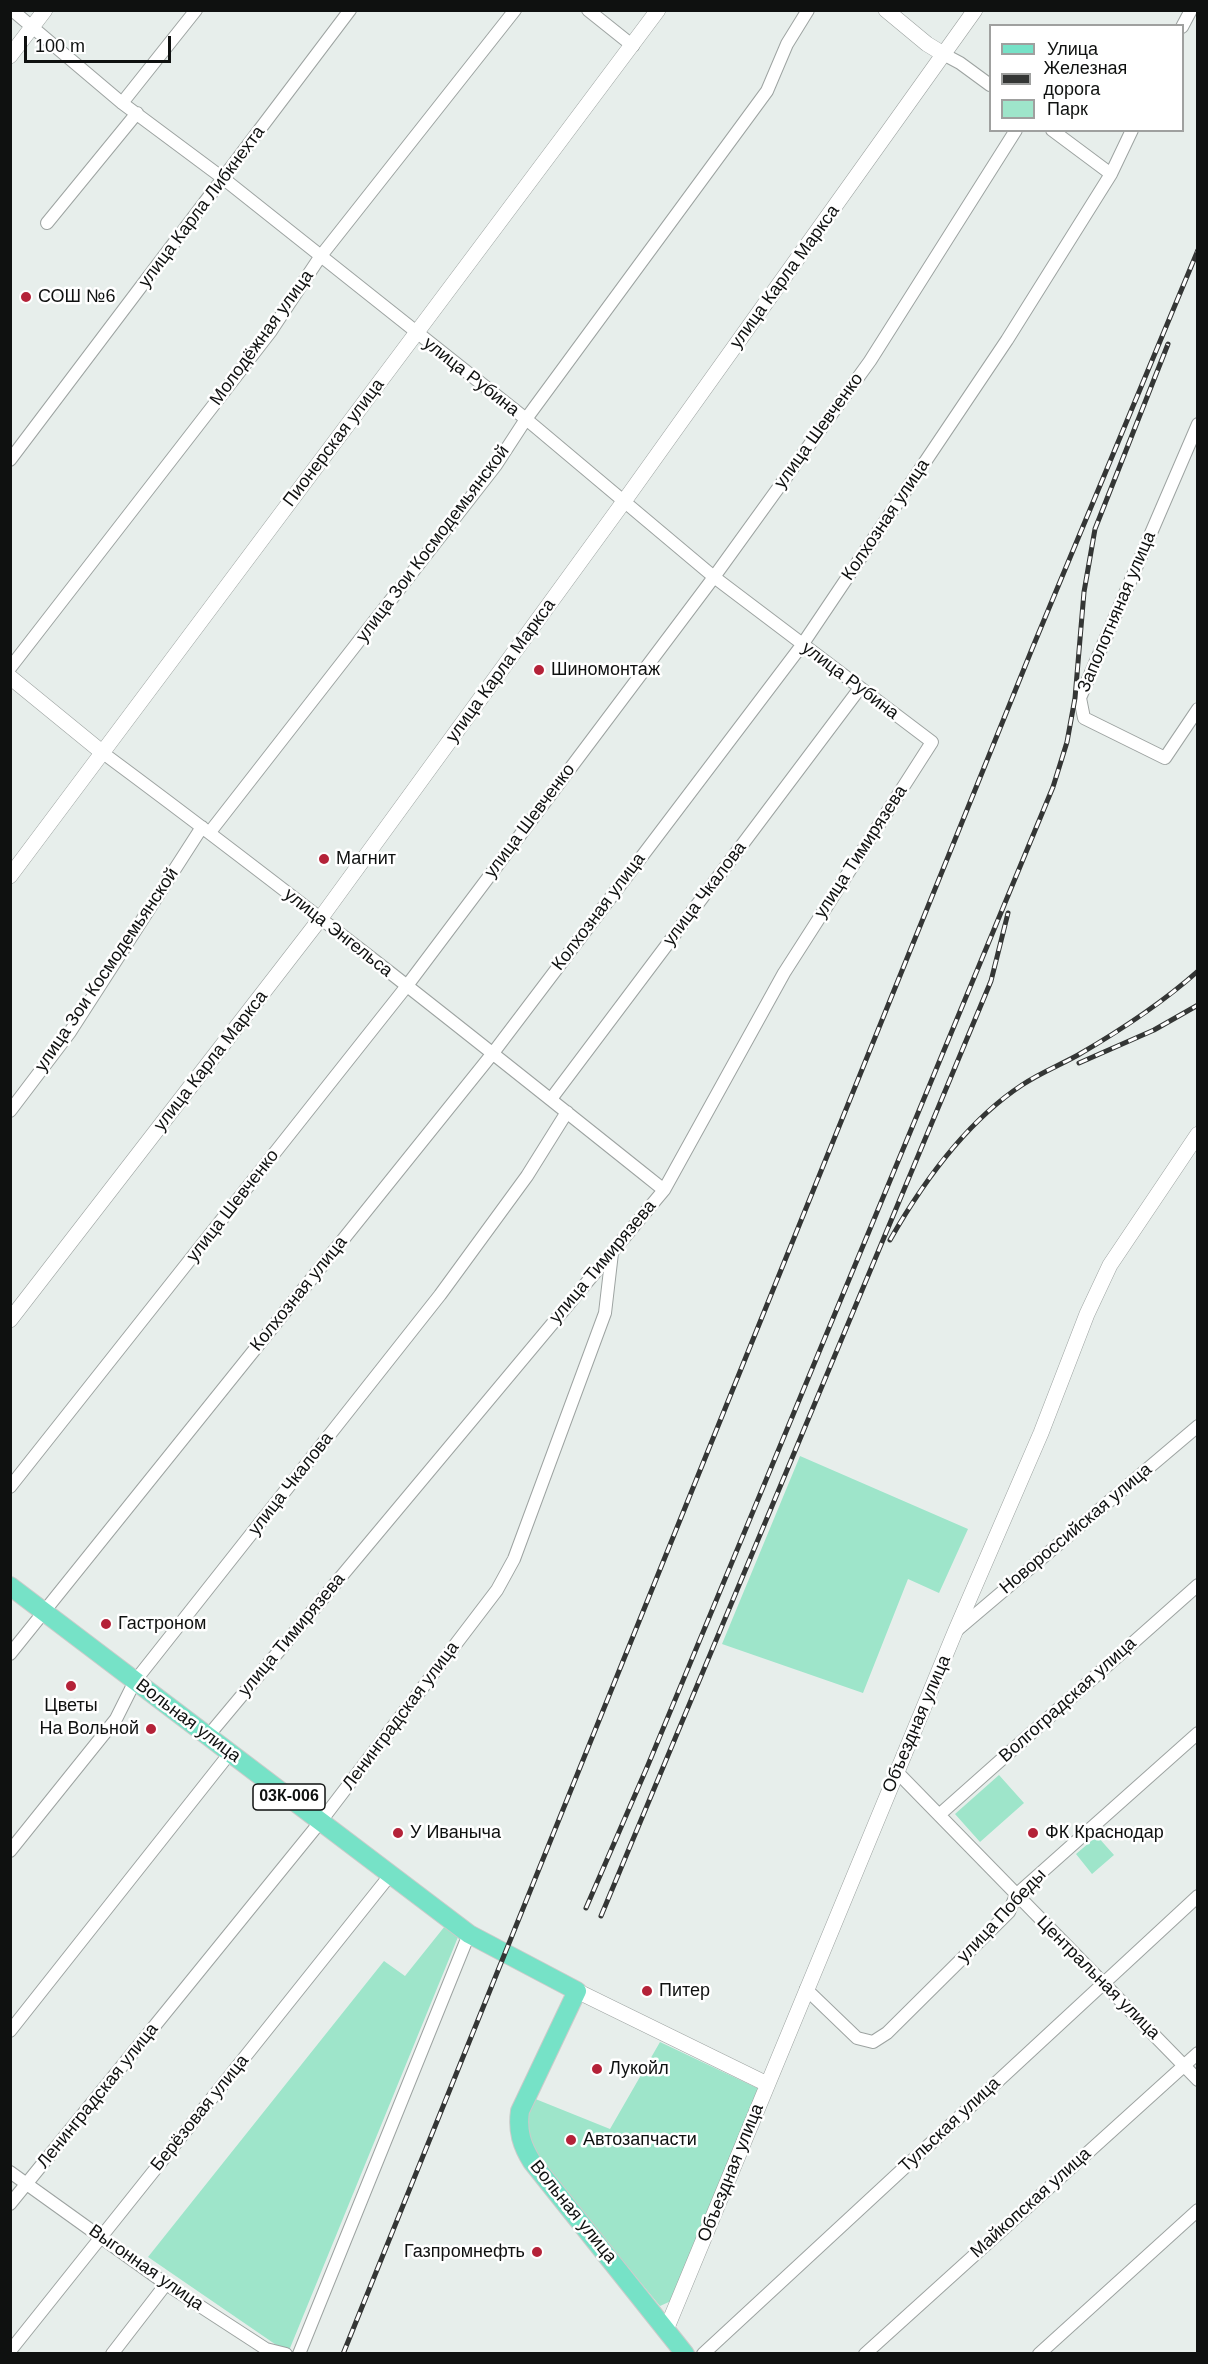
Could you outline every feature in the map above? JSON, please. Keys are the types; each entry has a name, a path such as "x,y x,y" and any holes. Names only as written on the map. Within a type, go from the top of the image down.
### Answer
{"main road":[{"name":"Вольная улица","path":"10,1586 470,1934 577,1991 520,2111 518,2124 524,2150 685,2354"}],"street":[{"name":"улица Рубина","path":"12,10 122,103 224,179 526,419 714,577 932,742"},
{"path":"10,56 45,10"},
{"path":"122,103 195,10"},
{"name":"улица Карла Либкнехта","path":"10,460 350,10"},
{"name":"Молодёжная улица","path":"10,668 271,331 320,257 515,10"},
{"path":"588,10 633,46"},
{"name":"Пионерская улица","path":"10,876 658,10"},
{"name":"улица Зои Космодемьянской","path":"10,1111 70,1032 206,830 496,465 526,419 766,91 787,44 808,10"},
{"path":"886,10 927,44 960,63 989,84"},
{"name":"улица Карла Маркса","path":"10,1320 320,919 625,501 975,10"},
{"path":"1184,24 1191,10"},
{"path":"47,223 137,113"},
{"name":"улица Шевченко","path":"10,1487 406,987 714,577 870,360 1015,132"},
{"path":"1055,132 1111,174"},
{"name":"Колхозная улица","path":"10,1654 493,1053 802,645 1007,340 1111,174 1131,132"},
{"name":"Заполотняная улица","path":"1197,424 1080,698 1083,718 1165,758 1197,709"},
{"name":"улица Энгельса","path":"10,677 103,753 493,1053 664,1190"},
{"name":"улица Чкалова","path":"551,1099 860,688"},
{"name":"улица Тимирязева","path":"208,1736 664,1190 784,973 932,742"},
{"name":"улица Чкалова","path":"10,1851 116,1719 135,1681 440,1296 527,1176 567,1112"},
{"name":"Объездная улица","path":"666,2330 955,1632 1041,1433 1087,1314 1110,1265 1197,1134"},
{"name":"Ленинградская улица","path":"10,2204 321,1821 497,1590 514,1559 605,1313 612,1252"},
{"name":"Новороссийская улица","path":"955,1632 1197,1426"},
{"name":"Волгоградская улица","path":"939,1815 1197,1585"},
{"name":"улица Победы","path":"806,1989 857,2038 873,2042 887,2033 1009,1912 1016,1895 1197,1733"},
{"path":"10,2031 230,1753"},
{"name":"Центральная улица","path":"897,1772 1197,2080"},
{"name":"Берёзовая улица","path":"10,2351 391,1874"},
{"name":"Тульская улица","path":"703,2354 1197,1896"},
{"path":"299,2354 470,1934"},
{"name":"Вольная улица","path":"577,1991 767,2084"},
{"name":"Майкопская улица","path":"865,2354 1197,2053"},
{"name":"Выгонная улица","path":"10,2172 166,2284 266,2349 286,2354"},
{"path":"1039,2354 1197,2210"},
{"path":"112,2354 166,2284"}],"green space":[{"path":"800,1456 968,1529 939,1593 908,1579 863,1693 722,1644"},
{"path":"999,1775 1024,1803 980,1842 955,1814"},
{"path":"1097,1836 1114,1855 1092,1874 1076,1854"},
{"path":"445,1926 458,1937 288,2353 148,2257 384,1961 405,1976"},
{"path":"660,2042 759,2089 671,2301 660,2306 540,2161 523,2134 533,2098 610,2129"}],"railway":[{"path":"343,2354 1032,649 1198,250"},
{"path":"586,1908 648,1765 1053,787 1067,742 1075,698 1084,592 1095,529 1168,344"},
{"path":"601,1916 991,981 1008,913"},
{"path":"890,1240 932,1175 964,1135 982,1117 1022,1085 1078,1055 1140,1016 1198,971"},
{"path":"1079,1063 1154,1030 1198,1005"}],"place":[{"name":"СОШ №6","path":"26,297"},
{"name":"Шиномонтаж","path":"539,670"},
{"name":"Магнит","path":"324,859"},
{"name":"Гастроном","path":"106,1624"},
{"name":"Цветы","path":"71,1686"},
{"name":"На Вольной","path":"151,1729"},
{"name":"У Иваныча","path":"398,1833"},
{"name":"ФК Краснодар","path":"1033,1833"},
{"name":"Питер","path":"647,1991"},
{"name":"Лукойл","path":"597,2069"},
{"name":"Автозапчасти","path":"571,2140"},
{"name":"Газпромнефть","path":"537,2252"}]}
